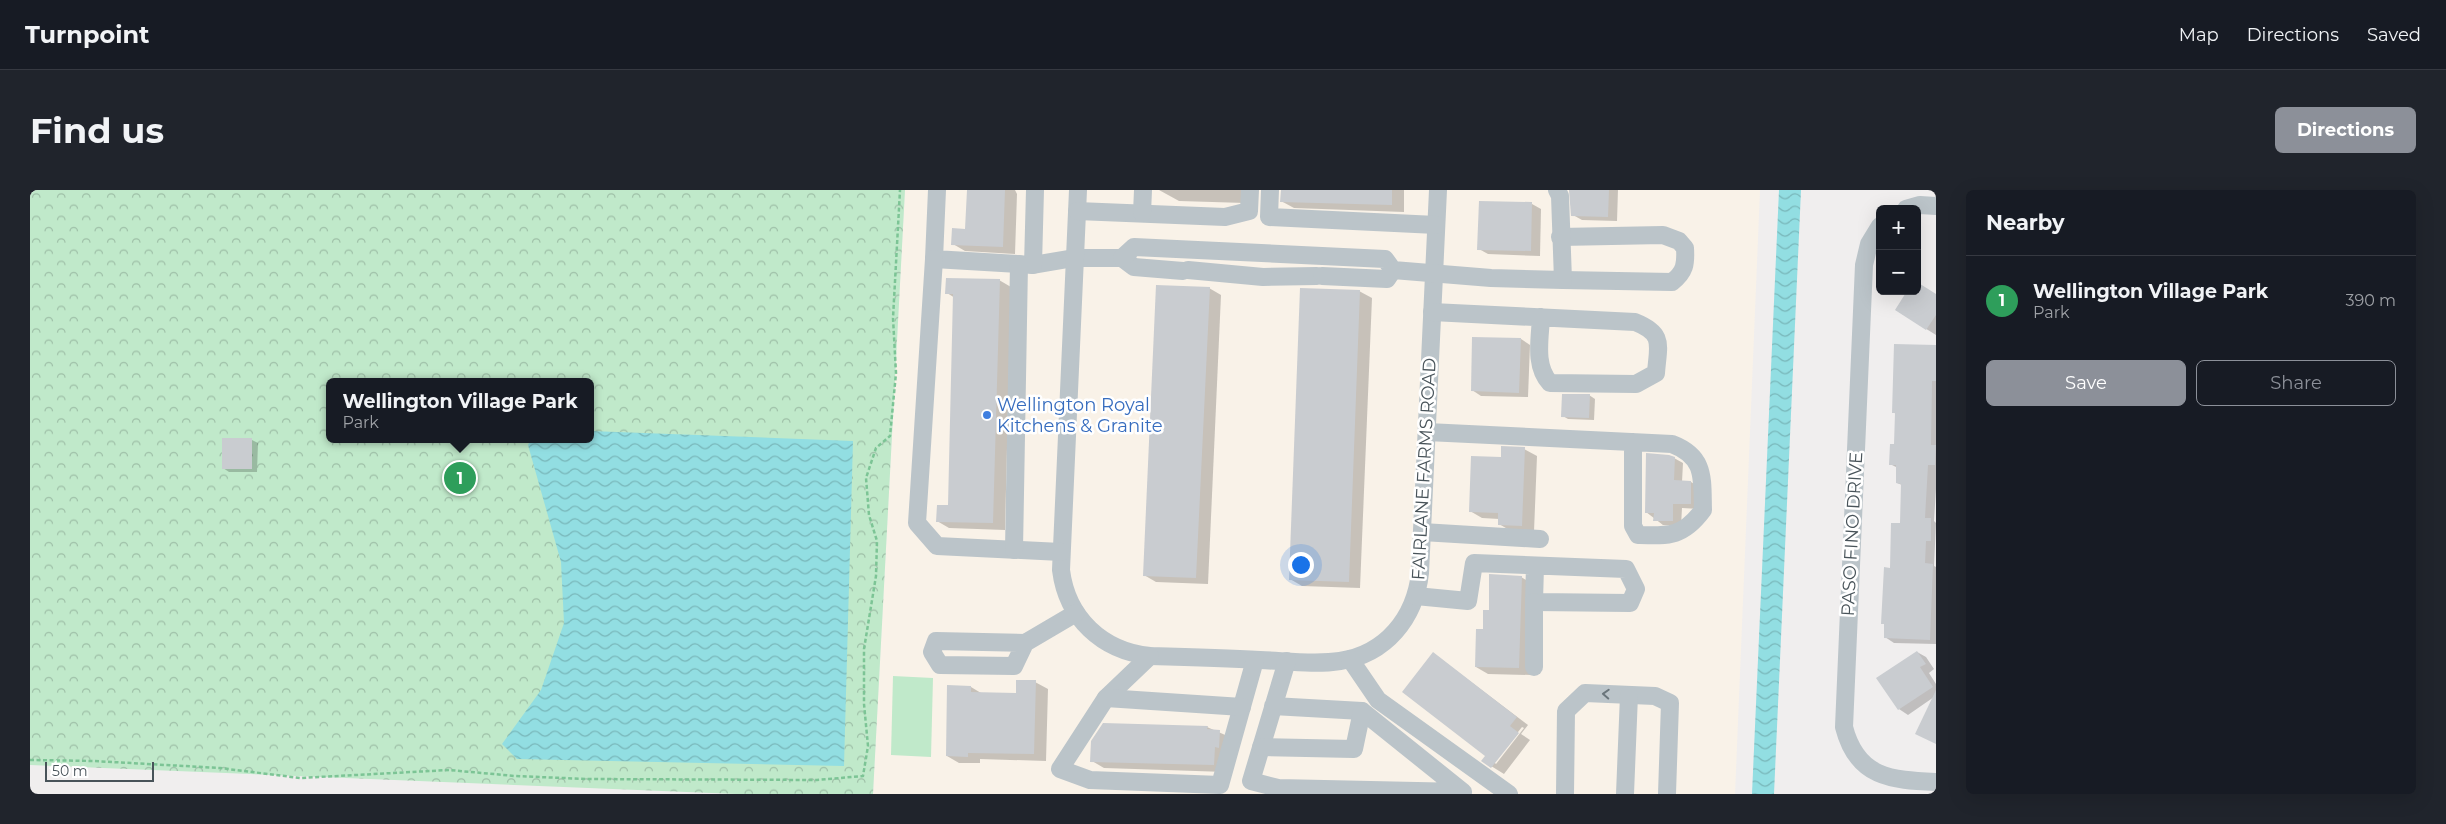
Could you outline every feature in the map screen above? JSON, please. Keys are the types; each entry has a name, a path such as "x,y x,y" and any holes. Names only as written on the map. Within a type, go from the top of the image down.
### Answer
{"street":[{"path":"937,190 917,523 937,546 1061,552"},
{"path":"1014,550 1026,264 1034,190"},
{"name":"FAIRLANE FARMS ROAD","path":"1078,190 1061,552 1063,583 1076,613 1090,631 1108,644 1128,652 1150,656 1328,662 1350,659 1371,651 1389,639 1407,616 1416,596 1422,532 1438,190"},
{"path":"1142,213 1143,190"},
{"path":"1077,210 1226,217 1249,211 1250,190"},
{"path":"1270,190 1269,217 1436,225"},
{"path":"1557,190 1560,196 1563,280"},
{"path":"1921,206 1936,206"},
{"name":"PASO FINO DRIVE","path":"1876,232 1868,244 1864,266 1844,727 1854,752 1874,772 1894,780 1936,782"},
{"path":"1122,258 1134,247 1258,252 1385,259 1394,270 1491,278 1563,280 1672,282 1682,275 1684,270 1685,248 1679,241 1663,235 1560,237"},
{"path":"934,259 1026,264 1074,258 1122,258 1134,267 1263,277 1319,276 1387,279 1394,270"},
{"path":"1432,312 1541,317 1635,322 1650,328 1658,340 1656,373 1636,384 1550,383 1543,376 1539,357 1541,317"},
{"path":"1426,432 1633,442 1672,444 1684,449 1696,461 1702,472 1703,510 1684,531 1666,536 1638,535 1633,526 1633,442"},
{"path":"1422,532 1540,539"},
{"path":"1416,596 1468,601 1474,563 1626,569 1636,590 1630,602 1534,602"},
{"path":"1534,667 1535,566"},
{"path":"1025,643 1076,613"},
{"path":"1150,656 1106,698 1060,769 1090,780 1220,785 1255,660"},
{"path":"1350,659 1378,700 1509,794"},
{"path":"1273,706 1362,711 1463,792 1278,788 1251,781 1273,706 1287,661"},
{"path":"1565,794 1566,712 1585,693 1656,696 1670,703 1666,794"},
{"path":"1626,794 1629,695"},
{"path":"1106,698 1242,707"},
{"path":"1261,747 1354,750 1362,711"}],"path":[{"path":"30,760 94,761 220,768 300,778 449,770 515,776 587,779 817,780 863,776 868,746 864,704 864,649 876,576 877,550 877,541 870,515 866,478 876,448 890,436 896,374 893,318 900,190"}],"shaded area":[{"path":"905,190 1760,190 1735,794 873,794"}],"green space":[{"path":"30,190 905,190 873,794 736,794 30,765"},
{"path":"893,676 933,678 931,757 891,755"}],"water":[{"path":"1779,190 1801,190 1774,794 1752,794"},
{"path":"594,431 853,441 844,766 517,759 502,744 541,690 564,623 561,562 529,443 594,443"}],"building":[{"path":"967,190 1005,190 1003,247 951,245 952,228 965,229"},
{"path":"1281,190 1392,190 1392,205 1280,202"},
{"path":"1569,190 1609,190 1608,217 1571,216"},
{"path":"1479,201 1532,202 1531,251 1477,250"},
{"path":"946,278 1000,279 993,523 936,522 937,505 948,505 953,294 945,294"},
{"path":"1156,285 1210,287 1196,578 1143,576"},
{"path":"1921,285 1936,294 1936,315 1926,330 1895,310 1904,295 1921,295"},
{"path":"1300,288 1360,290 1349,582 1289,580"},
{"path":"1472,337 1521,338 1519,393 1471,391"},
{"path":"1894,344 1936,345 1936,381 1932,381 1931,445 1936,445 1935,465 1928,465 1925,518 1931,518 1931,541 1926,541 1925,563 1933,564 1930,640 1884,638 1884,624 1881,624 1884,567 1890,568 1891,523 1900,523 1901,484 1896,483 1896,465 1889,465 1890,444 1894,444 1895,413 1892,413"},
{"path":"1562,394 1590,394 1589,418 1561,417"},
{"path":"222,438 252,438 252,469 222,469"},
{"path":"1501,446 1525,447 1522,526 1498,525 1498,513 1469,512 1471,456 1501,457"},
{"path":"1646,453 1675,457 1674,480 1691,481 1691,504 1673,504 1673,521 1653,521 1654,513 1645,513"},
{"path":"1489,574 1522,576 1519,668 1475,667 1476,629 1483,629 1483,610 1489,610"},
{"path":"1917,651 1926,664 1920,667 1933,687 1898,710 1876,678"},
{"path":"1433,652 1517,717 1510,726 1519,733 1491,768 1481,761 1485,756 1402,692"},
{"path":"1016,680 1036,680 1034,754 968,753 968,757 946,756 947,685 971,686 971,692 1016,693"},
{"path":"1936,690 1936,744 1915,734"},
{"path":"1103,723 1208,726 1207,729 1220,730 1219,748 1215,747 1214,765 1090,762 1091,741"}],"place":[{"name":"Wellington Royal Kitchens & Granite","path":"987,415"},
{"name":"Wellington Village Park","path":"460,478"}]}
